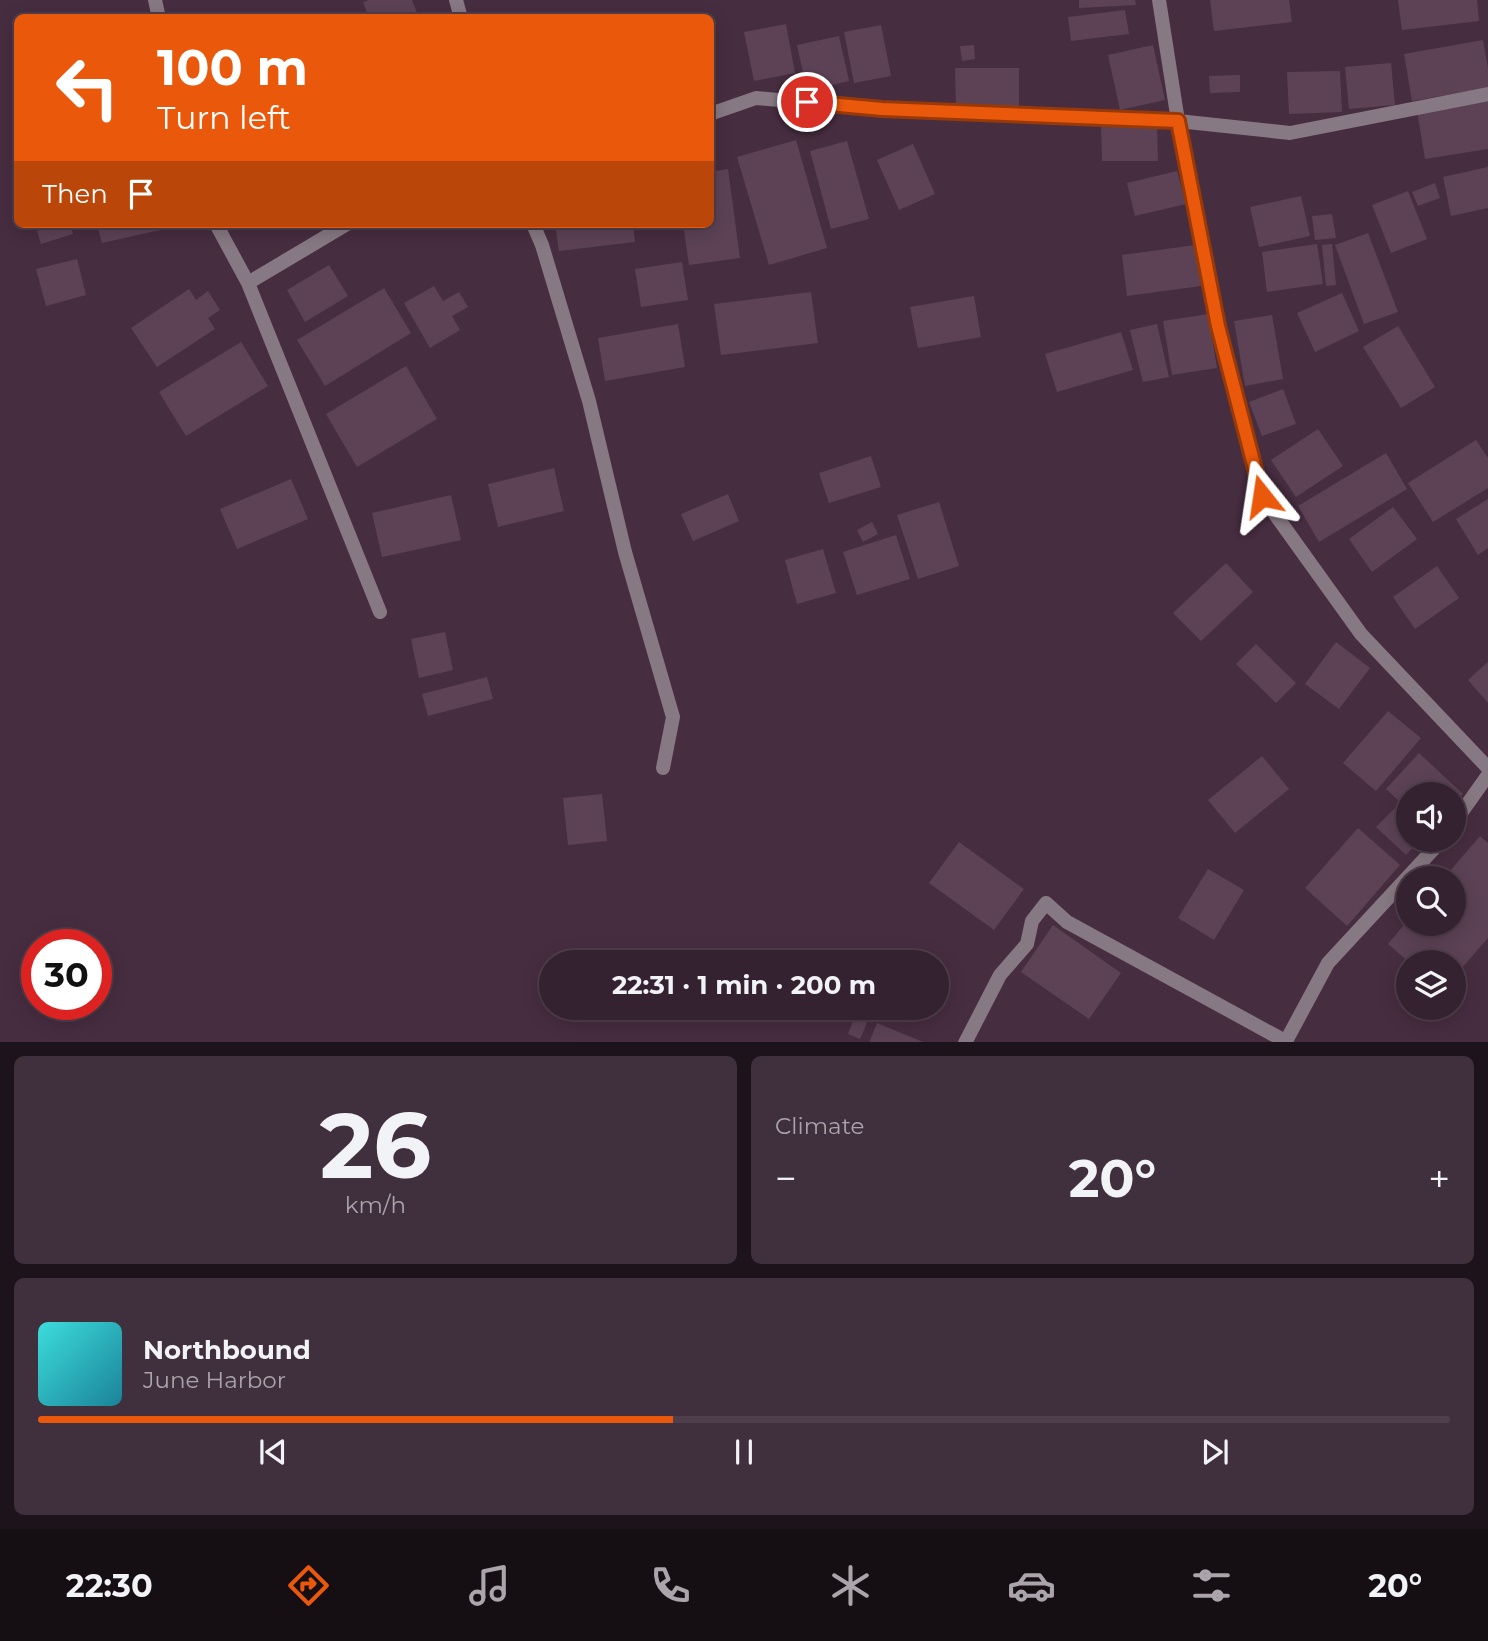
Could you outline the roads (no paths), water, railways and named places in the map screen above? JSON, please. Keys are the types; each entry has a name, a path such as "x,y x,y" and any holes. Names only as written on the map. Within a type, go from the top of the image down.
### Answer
{"street":[{"path":"1159,0 1178,121 1218,326 1262,496 1361,635 1488,768"},
{"path":"714,113 756,97 882,109 1178,121 1290,133 1488,94"},
{"path":"218,228 248,283 380,612"},
{"path":"248,283 340,228"},
{"path":"535,228 589,401 625,552 673,717 663,768"},
{"path":"1466,806 1488,775"},
{"path":"965,1042 1000,975 1027,944 1032,921 1046,903 1067,922 1285,1042 1328,963 1431,852"}]}
